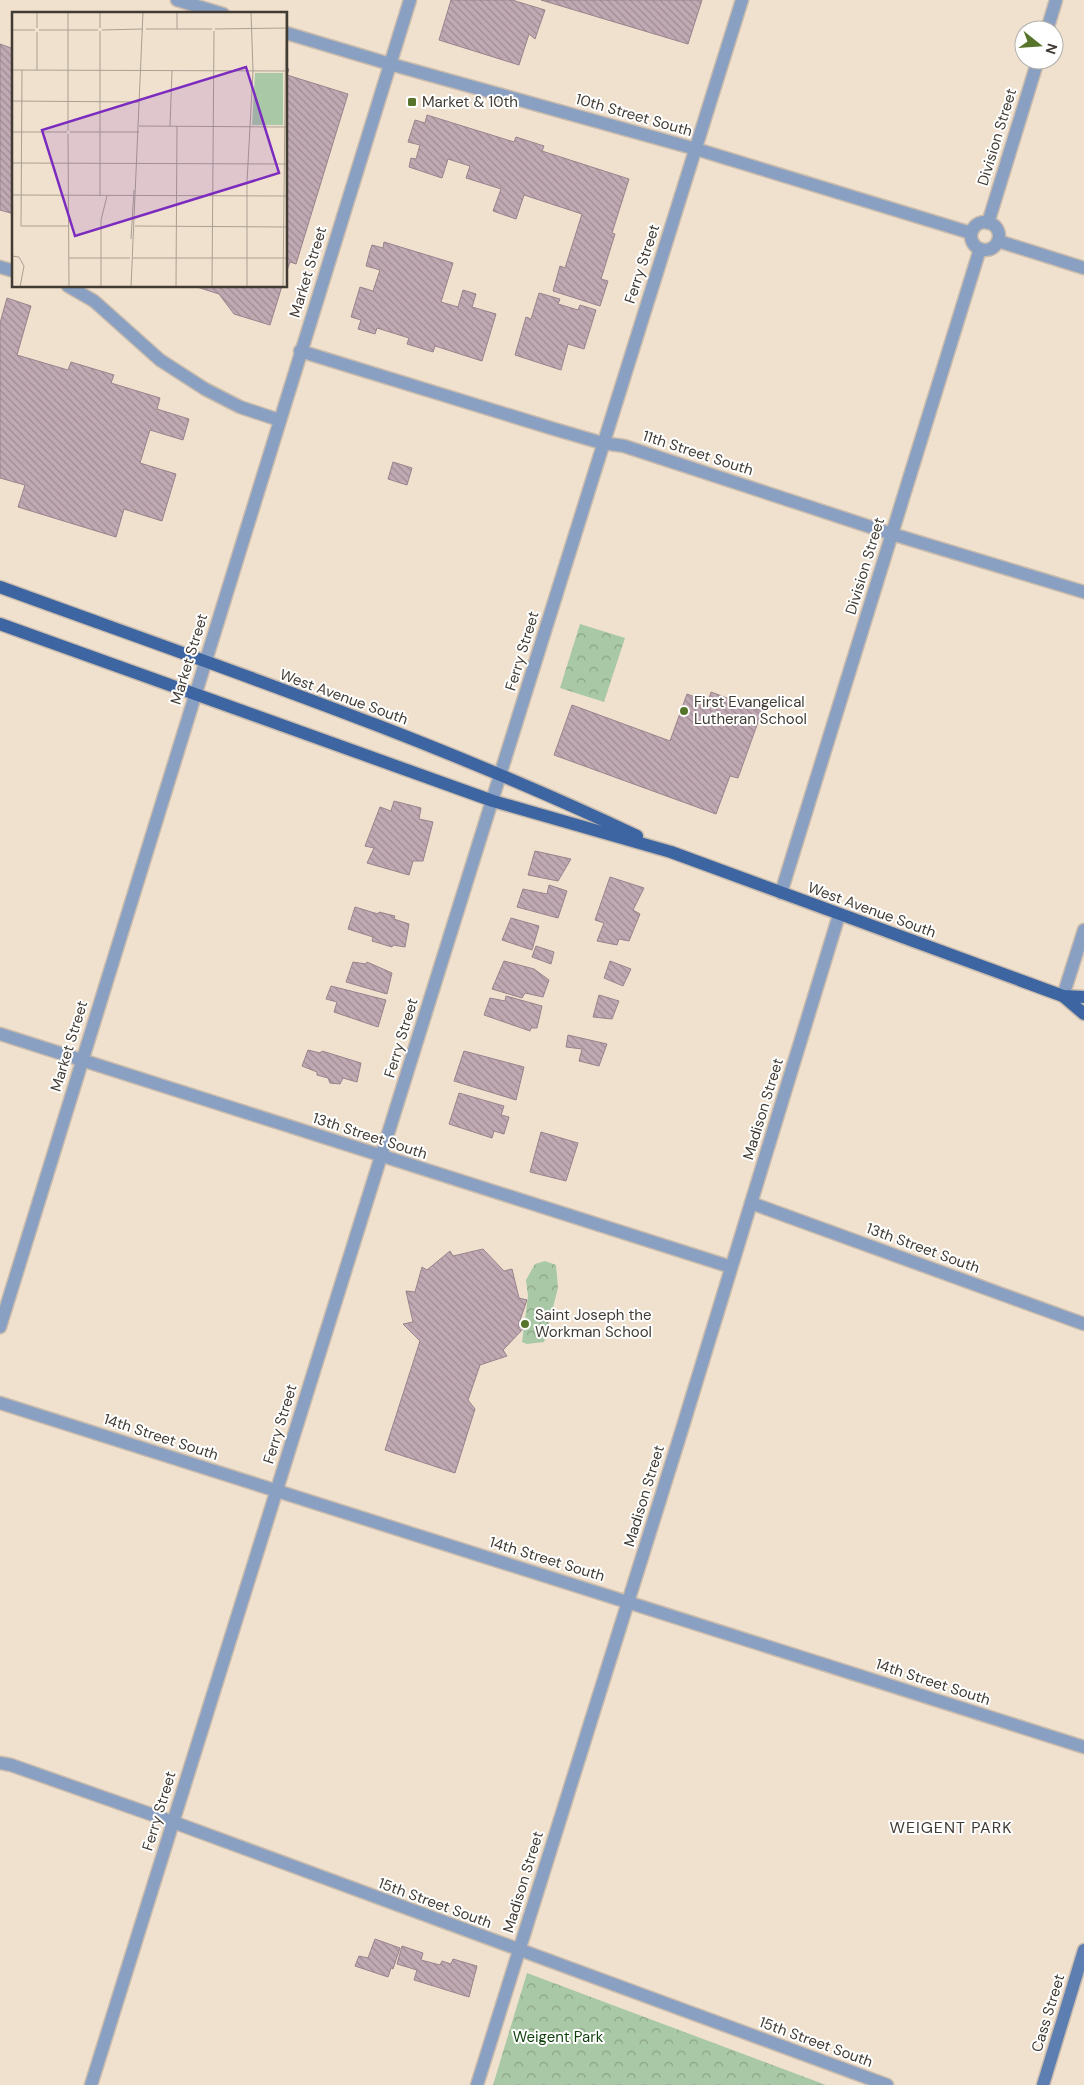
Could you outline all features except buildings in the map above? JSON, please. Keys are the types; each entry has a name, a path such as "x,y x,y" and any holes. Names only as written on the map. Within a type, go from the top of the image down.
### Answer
{"main road":[{"name":"West Avenue South","path":"0,588 206,661 501,774 557,798 671,852"},
{"name":"West Avenue South","path":"0,624 493,801 671,852 1063,996 1084,997"},
{"name":"West Avenue South","path":"1063,996 1084,1014"}],"street":[{"path":"177,0 216,12"},
{"name":"Market Street","path":"0,1327 410,0"},
{"name":"Ferry Street","path":"91,2085 493,801 602,443 742,0"},
{"path":"1050,20 1056,0"},
{"name":"10th Street South","path":"288,34 696,149 972,233"},
{"name":"Division Street","path":"988,222 1035,70"},
{"path":"988,222 997,230 998,241 990,249 980,249 973,243 972,233 978,224 988,222"},
{"path":"998,241 1084,268"},
{"name":"Division Street","path":"781,893 980,249"},
{"path":"71,288 94,301 160,360 205,389 240,407 279,420"},
{"name":"11th Street South","path":"300,352 602,443 624,446 892,534 1084,592"},
{"name":"Madison Street","path":"476,2085 628,1601 839,915"},
{"path":"1063,996 1084,930"},
{"name":"13th Street South","path":"0,1034 731,1267"},
{"name":"13th Street South","path":"750,1203 1084,1324"},
{"name":"14th Street South","path":"0,1403 1084,1747"},
{"name":"15th Street South","path":"0,1763 11,1765 173,1822 887,2085"},
{"name":"Cass Street","path":"1042,2085 1084,1950"}],"green space":[{"path":"580,624 625,638 604,702 560,688"},
{"path":"545,1261 556,1265 558,1288 544,1342 527,1344 522,1342 528,1296 526,1280 535,1264"},
{"name":"Weigent Park","path":"527,1973 826,2085 493,2085"}],"place":[{"name":"Market & 10th","path":"412,102"},
{"name":"First Evangelical Lutheran School","path":"684,711"},
{"name":"Saint Joseph the Workman School","path":"525,1324"}],"district":[{"name":"WEIGENT PARK","path":"951,1827"}]}
